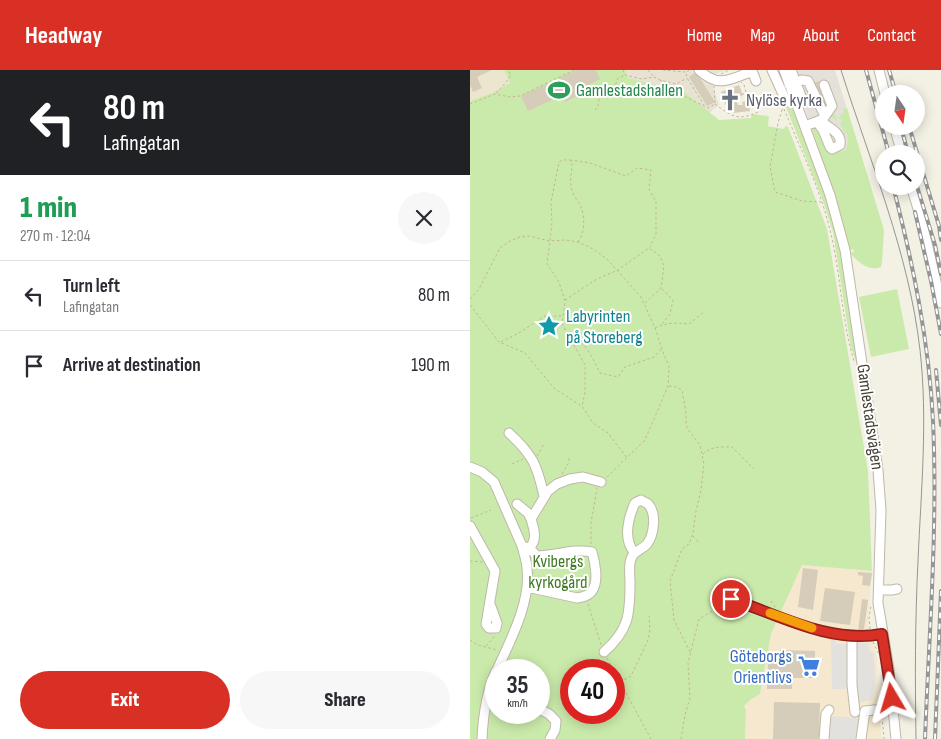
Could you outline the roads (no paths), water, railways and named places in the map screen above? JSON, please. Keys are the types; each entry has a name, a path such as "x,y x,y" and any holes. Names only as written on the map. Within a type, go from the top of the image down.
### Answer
{"street":[{"path":"699,70 709,78 724,82 750,72 756,81"},
{"name":"Gamlestadsvägen","path":"772,70 786,101 796,103"},
{"name":"Gamlestadsvägen","path":"784,70 801,96 796,103"},
{"name":"Gamlestadsvägen","path":"791,70 793,83"},
{"path":"879,70 883,85"},
{"path":"793,83 802,80 808,81 821,119"},
{"path":"805,126 821,119 832,106 824,85"},
{"name":"Gamlestadsvägen","path":"796,103 836,213 845,250 878,470 881,510 878,603 894,708 896,739"},
{"path":"914,195 941,303"},
{"path":"509,433 532,457 538,469 544,496"},
{"path":"470,467 482,472 494,482 525,547 528,569 527,587 522,609 502,659"},
{"path":"531,519 548,491 560,484 570,479 583,477 601,482"},
{"path":"604,652 617,641 626,626 630,608 630,563 634,552 648,543 653,529 652,511 648,504 641,500 635,503 628,525 630,547 634,552"},
{"path":"517,504 528,513 534,531 534,540 525,547"},
{"path":"470,526 495,571 490,604 496,617 496,628"},
{"path":"525,547 537,556 583,550 592,552 595,561 595,582 592,592 585,596 578,598 527,587"},
{"path":"879,590 897,589"},
{"path":"731,599 802,625 852,637 882,634"},
{"path":"852,637 852,685 855,712"},
{"path":"861,739 865,712 894,708"},
{"path":"824,739 826,714 829,710"},
{"path":"482,739 485,713"},
{"path":"550,715 556,721 555,730 550,739"}],"tram line":[{"path":"841,70 898,243 915,314 920,350 924,429 916,606 916,739"}],"railway":[{"path":"866,70 887,145"},
{"path":"889,70 893,85"},
{"path":"903,135 906,145"},
{"path":"912,135 939,226 941,240"},
{"path":"895,195 924,332 933,421 934,540 925,739"},
{"path":"920,195 935,245 941,274"},
{"path":"915,212 941,334"},
{"path":"936,370 941,425"},
{"path":"935,739 941,591"}],"place":[{"name":"Gamlestadshallen","path":"559,90"},
{"name":"Nylöse kyrka","path":"730,100"},
{"name":"Labyrinten på Storeberg","path":"549,326"},
{"name":"Göteborgs Orientlivs","path":"809,666"}],"park label":[{"name":"Kvibergs kyrkogård","path":"558,571"}]}
